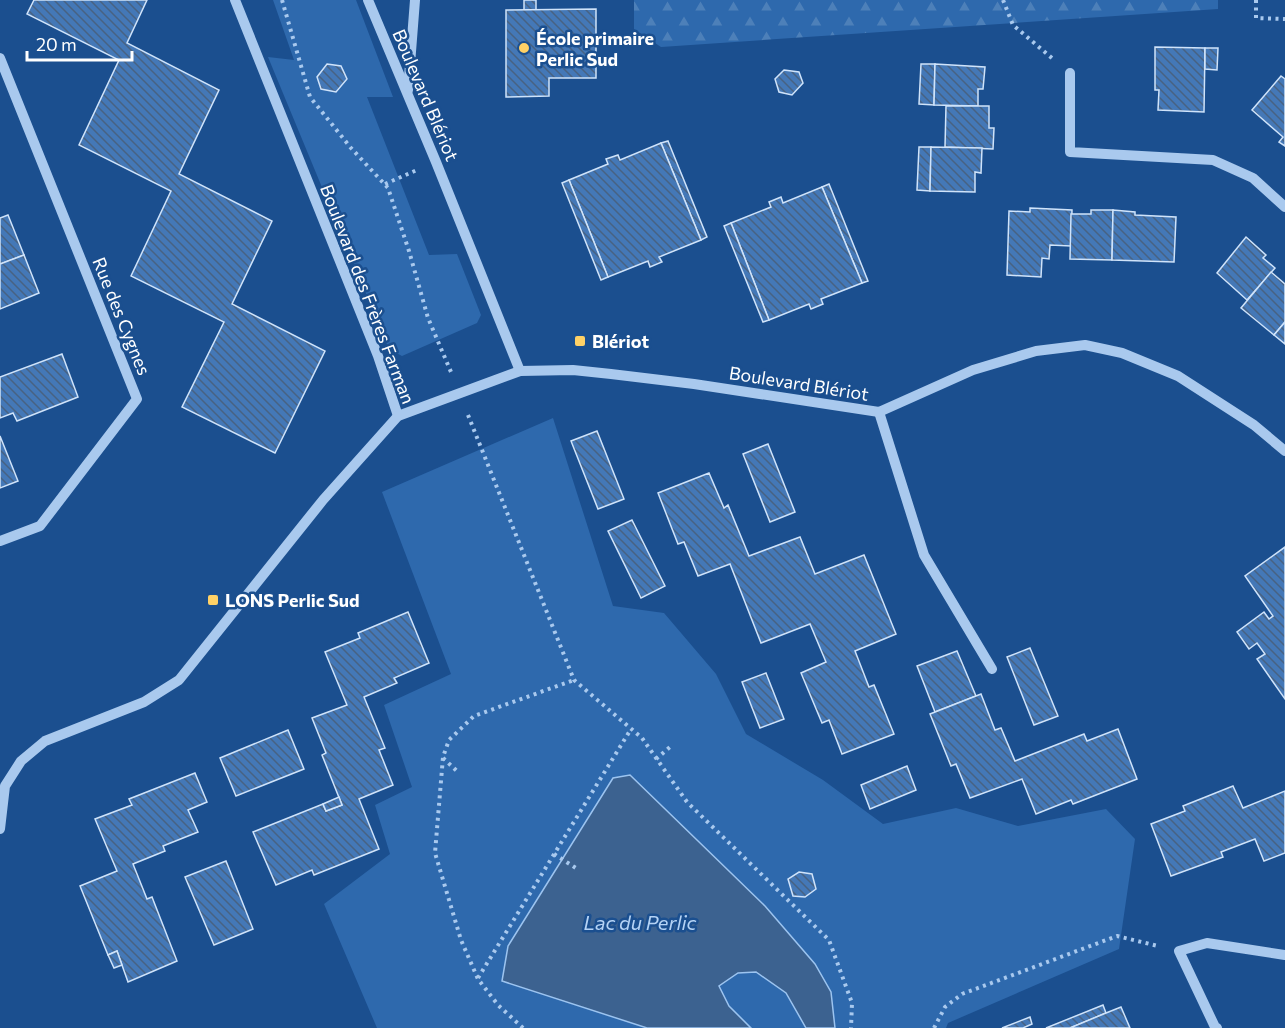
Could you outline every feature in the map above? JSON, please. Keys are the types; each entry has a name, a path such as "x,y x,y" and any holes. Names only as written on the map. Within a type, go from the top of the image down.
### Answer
{"street":[{"name":"Boulevard des Frères Farman","path":"0,829 5,786 21,761 45,741 144,702 179,680 323,500 398,416 378,356 235,0"},
{"name":"Boulevard Blériot","path":"368,0 520,371"},
{"path":"407,93 415,0"},
{"name":"Rue des Cygnes","path":"0,58 137,399 40,526 0,541"},
{"path":"1070,73 1070,152 1213,160 1253,178 1285,207"},
{"name":"Boulevard Blériot","path":"398,416 520,371 573,370 694,384 879,412 973,370 1036,351 1085,345 1122,353 1178,376 1254,426 1285,451"},
{"path":"879,412 924,555 992,669"},
{"path":"1217,1028 1179,951 1207,943 1285,955"}],"path":[{"path":"282,0 310,97 351,148 388,188 428,318 574,680 642,738 687,802 829,940 852,1003 851,1028"},
{"path":"1003,0 1013,26 1070,73"},
{"path":"1256,0 1256,18 1285,19"},
{"path":"385,184 436,162"},
{"path":"522,1028 498,1005 478,979 461,940 435,854 443,757 449,740 474,716 574,680"},
{"path":"478,979 631,729"},
{"path":"656,759 670,747"},
{"path":"443,757 458,772"},
{"path":"554,854 579,870"},
{"path":"934,1028 945,1007 962,994 1117,936 1179,951"}],"green space":[{"path":"273,0 356,0 393,97 367,97 429,255 457,254 481,315 477,323 402,356 389,349 268,57 294,60"},
{"path":"634,0 1218,0 1218,9 661,47 634,29"},
{"path":"553,418 613,606 664,613 716,674 746,734 823,780 883,824 956,808 1018,826 1106,809 1135,839 1119,949 948,1023 946,1028 377,1028 324,904 390,854 375,805 412,787 384,705 451,674 382,492"}],"water":[{"name":"Lac du Perlic","path":"630,775 765,906 815,964 831,992 835,1028 806,1028 786,993 756,972 738,973 719,986 729,1006 751,1028 647,1028 502,981 508,946 613,778"}],"building":[{"path":"34,0 147,0 127,43 219,90 179,174 272,221 232,304 325,351 275,453 182,407 224,322 131,276 171,191 79,145 119,60 27,14"},
{"path":"524,0 536,0 536,10 524,10"},
{"path":"596,9 596,78 549,78 549,96 506,97 506,10"},
{"path":"1155,47 1205,48 1204,112 1158,110 1159,90 1155,90"},
{"path":"1205,48 1218,48 1217,70 1205,69"},
{"path":"327,64 341,66 347,79 336,92 321,89 317,77"},
{"path":"921,64 935,64 934,105 919,104"},
{"path":"935,64 985,67 983,89 978,89 978,106 934,105"},
{"path":"784,70 799,72 803,83 792,95 779,92 775,79"},
{"path":"1281,76 1285,79 1285,146 1279,142 1283,137 1252,110"},
{"path":"946,106 989,106 989,128 994,128 993,149 945,147"},
{"path":"668,141 707,237 701,240 661,143"},
{"path":"661,143 701,240 659,257 662,262 650,267 648,261 608,277 569,180 608,164 606,159 618,155 620,160"},
{"path":"919,147 931,147 930,191 917,190"},
{"path":"931,147 982,148 981,173 975,172 975,192 930,191"},
{"path":"569,180 608,277 601,280 562,183"},
{"path":"829,184 868,281 862,283 822,187"},
{"path":"822,187 862,283 821,299 823,304 811,309 809,304 769,320 731,223 771,207 769,202 781,197 783,203"},
{"path":"1030,208 1072,210 1071,246 1050,245 1049,259 1042,258 1041,277 1007,275 1009,211 1030,212"},
{"path":"1091,210 1113,210 1112,260 1070,259 1071,214 1091,214"},
{"path":"1113,210 1135,212 1135,215 1176,217 1174,262 1112,260"},
{"path":"8,215 24,255 0,264 0,218"},
{"path":"731,223 769,320 763,322 724,226"},
{"path":"1246,237 1266,255 1263,258 1275,268 1247,300 1217,273"},
{"path":"24,255 39,293 0,309 0,264"},
{"path":"1271,272 1285,284 1285,322 1274,335 1241,308"},
{"path":"1285,322 1285,344 1274,335"},
{"path":"62,354 78,397 17,421 13,413 0,418 0,377"},
{"path":"597,431 624,499 598,509 571,441"},
{"path":"0,436 18,481 0,488"},
{"path":"768,444 795,512 770,522 743,454"},
{"path":"709,473 724,508 728,505 749,556 800,537 815,574 864,555 896,634 855,651 869,687 874,685 894,734 842,754 829,720 822,723 801,673 826,662 810,624 761,643 730,564 698,576 684,542 678,544 658,493"},
{"path":"632,520 665,586 641,598 608,531"},
{"path":"1285,547 1285,699 1257,659 1265,654 1257,643 1249,649 1237,632 1264,612 1269,619 1273,616 1245,576"},
{"path":"408,612 429,663 394,678 397,683 364,697 385,748 379,750 393,785 359,799 379,849 314,875 312,870 276,885 253,832 323,804 326,811 342,805 322,755 326,753 312,718 347,705 325,652 360,638 358,633"},
{"path":"1030,648 1058,716 1034,725 1007,657"},
{"path":"957,651 976,696 935,712 917,666"},
{"path":"766,673 784,719 760,728 742,682"},
{"path":"981,694 995,730 1001,728 1015,761 1084,734 1087,741 1118,729 1137,779 1073,804 1071,800 1036,814 1022,779 970,798 956,764 951,766 930,714"},
{"path":"288,730 304,769 236,796 220,758"},
{"path":"907,766 916,790 870,809 861,785"},
{"path":"195,773 207,802 188,810 198,832 163,846 165,851 133,864 147,899 152,897 177,961 128,982 117,951 108,955 80,886 117,871 95,819 132,805 129,799"},
{"path":"1233,786 1243,808 1285,791 1285,853 1264,861 1255,839 1221,852 1223,857 1171,876 1151,824 1185,811 1183,806"},
{"path":"339,797 342,805 326,811 323,804"},
{"path":"226,861 253,929 214,945 185,877"},
{"path":"799,872 812,874 816,889 805,897 793,896 788,879"},
{"path":"117,951 122,965 114,968 108,955"},
{"path":"1103,1005 1106,1013 1070,1028 1046,1028"},
{"path":"1121,1007 1130,1028 1070,1028 1106,1013"},
{"path":"1030,1017 1032,1024 1023,1028 1002,1028"}],"place":[{"name":"École primaire Perlic Sud","path":"524,48"},
{"name":"Blériot","path":"580,341"},
{"name":"LONS Perlic Sud","path":"213,600"}]}
